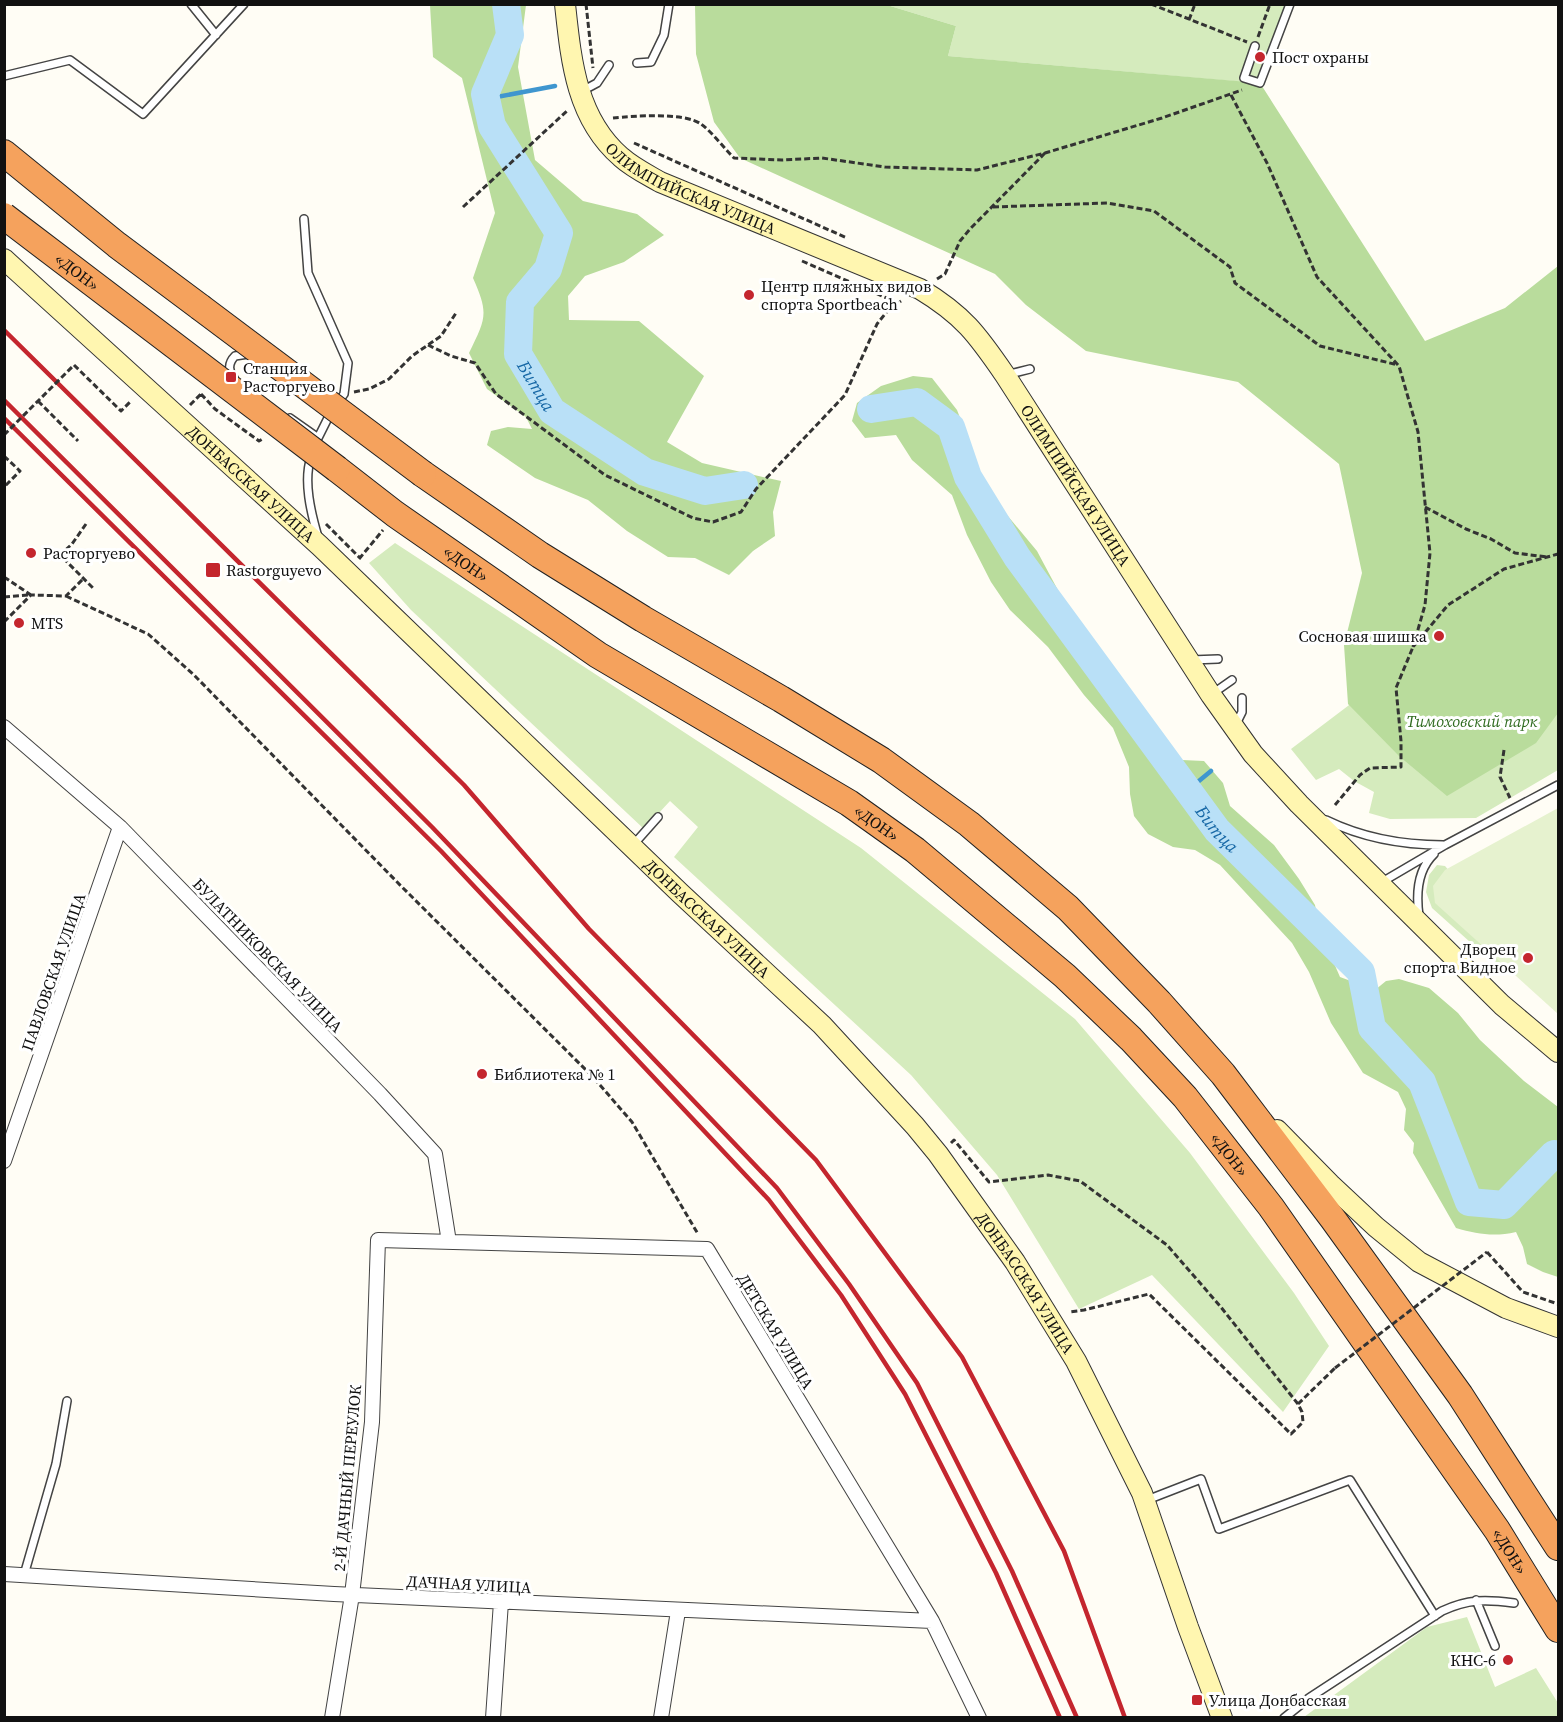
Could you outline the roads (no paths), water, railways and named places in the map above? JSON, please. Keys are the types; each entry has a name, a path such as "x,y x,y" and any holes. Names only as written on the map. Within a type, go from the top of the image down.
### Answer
{"highway":[{"path":"4,153 117,245 423,474 549,561 880,760 969,824 1068,908 1159,1002 1224,1074 1333,1219 1460,1395 1558,1547"},
{"name":"«ДОН»","path":"4,216 395,514 598,655 849,803 915,850 1065,976 1115,1023 1185,1098 1272,1207 1497,1530 1558,1629"}],"street":[{"name":"ОЛИМПИЙСКАЯ УЛИЦА","path":"565,4 569,42 582,95 596,130 622,159 660,182 921,289 967,323 981,339 1005,375 1188,660 1253,754 1306,811 1502,1005 1558,1053"},
{"name":"ДОНБАССКАЯ УЛИЦА","path":"4,259 320,546 822,1025 915,1126 1016,1262 1076,1361 1145,1502 1222,1718"},
{"name":"БУЛАТНИКОВСКАЯ УЛИЦА","path":"4,728 120,828 380,1094 435,1154 449,1242"},
{"name":"ПАВЛОВСКАЯ УЛИЦА","path":"4,1161 120,828"},
{"path":"1224,1074 1330,1184 1376,1227 1419,1262 1506,1308 1558,1327"},
{"name":"2-Й ДАЧНЫЙ ПЕРЕУЛОК","path":"332,1718 352,1595 372,1422 378,1240 449,1242"},
{"name":"ДЕТСКАЯ УЛИЦА","path":"449,1242 707,1249 932,1621 979,1718"},
{"name":"ДАЧНАЯ УЛИЦА","path":"4,1574 352,1595 932,1621"},
{"path":"494,1718 501,1602"},
{"path":"661,1718 678,1611"}],"lane":[{"path":"191,4 216,35"},
{"path":"4,76 70,60 143,114 244,4"},
{"path":"637,63 651,62 664,35 669,4"},
{"path":"1255,46 1244,78 1260,83 1290,4"},
{"path":"582,95 609,65"},
{"path":"304,219 308,273 348,363 344,394 317,437 307,468 313,519 320,546"},
{"path":"242,384 232,377 230,361 240,354 250,355 330,414"},
{"path":"1005,375 1030,369"},
{"path":"279,410 317,437"},
{"path":"1188,660 1218,659"},
{"path":"1211,695 1232,680"},
{"path":"1234,729 1242,712 1242,698"},
{"path":"1379,883 1558,785"},
{"path":"1306,811 1348,831 1384,840 1420,845 1446,845"},
{"path":"632,846 658,817"},
{"path":"1424,928 1419,917 1417,902 1418,882 1425,865 1446,845"},
{"path":"24,1575 56,1464 68,1401"},
{"path":"1145,1502 1201,1479 1219,1530 1350,1479 1435,1616"},
{"path":"1476,1600 1495,1646"},
{"path":"1284,1718 1310,1698 1435,1616 1459,1603 1476,1600 1514,1603"}],"waterway":[{"name":"Битца","path":"506,4 510,35 485,94 492,126 559,233 548,269 520,302 518,354 552,411 645,472 705,491 744,485"},
{"path":"486,99 555,86"},
{"name":"Битца","path":"871,409 917,402 951,427 968,477 1017,557 1217,830 1361,972 1372,1028 1422,1082 1469,1202 1504,1205 1554,1154 1558,1156"},
{"path":"1188,790 1211,771"}],"railway":[{"path":"4,330 464,785 589,929 816,1160 962,1357 1064,1551 1125,1718"},
{"path":"4,400 432,827 777,1188 849,1284 917,1383 1012,1571 1077,1718"},
{"path":"4,418 441,851 769,1200 841,1295 905,1394 996,1573 1060,1718"}],"place":[{"name":"Пост охраны","path":"1260,57"},
{"name":"Центр пляжных видов спорта Sportbeach","path":"749,295"},
{"name":"Станция Расторгуево","path":"231,377"},
{"name":"Расторгуево","path":"31,553"},
{"name":"Rastorguyevo","path":"213,570"},
{"name":"MTS","path":"19,623"},
{"name":"Сосновая шишка","path":"1439,636"},
{"name":"Дворец спорта Видное","path":"1528,958"},
{"name":"Библиотека № 1","path":"482,1074"},
{"name":"КНС-6","path":"1508,1660"},
{"name":"Улица Донбасская","path":"1197,1700"}],"park label":[{"name":"Тимоховский парк","path":"1472,721"}]}
